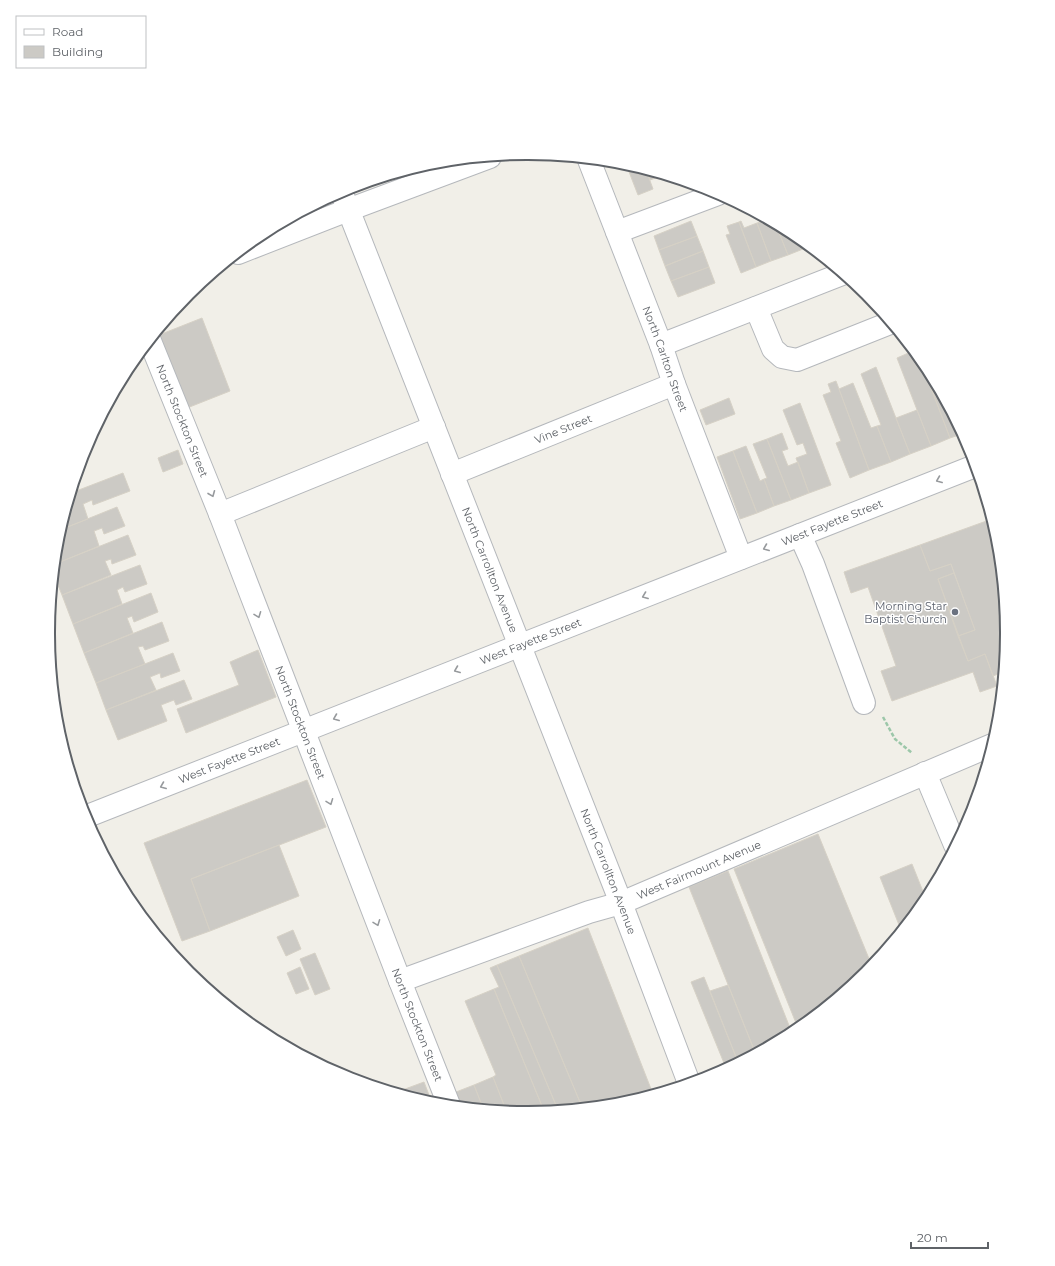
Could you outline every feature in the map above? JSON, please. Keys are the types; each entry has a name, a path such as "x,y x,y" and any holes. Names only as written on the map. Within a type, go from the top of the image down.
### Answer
{"street":[{"name":"North Carlton Street","path":"591,165 741,558"},
{"path":"266,239 345,201 461,166"},
{"path":"617,232 710,197"},
{"name":"North Carrollton Avenue","path":"345,201 621,903 687,1077"},
{"path":"661,346 837,276"},
{"path":"756,308 773,349 782,357 797,360 886,325"},
{"name":"North Stockton Street","path":"152,346 220,514 302,731 446,1098"},
{"name":"Vine Street","path":"452,474 674,384"},
{"path":"220,514 434,427"},
{"name":"West Fayette Street","path":"91,815 970,468"},
{"path":"800,535 813,564 864,703"},
{"name":"West Fairmount Avenue","path":"400,981 589,912 621,903 986,748"},
{"path":"930,771 953,838"}],"path":[{"path":"864,703 881,713 895,739 930,771"}],"building":[{"path":"629,172 648,177 653,189 638,195"},
{"path":"691,221 697,236 659,250 654,236"},
{"path":"741,221 744,228 757,223 771,261 756,267 739,222"},
{"path":"739,222 756,267 741,273 726,235 730,234 727,226"},
{"path":"760,222 779,233 788,255 771,261 757,223"},
{"path":"779,233 803,249 788,255"},
{"path":"697,236 703,251 665,266 659,250"},
{"path":"703,251 709,267 671,281 665,266"},
{"path":"709,267 715,283 678,297 671,281"},
{"path":"202,318 230,391 187,408 160,337 162,334"},
{"path":"908,353 920,370 931,387 950,438 931,446 897,358"},
{"path":"876,367 910,454 891,462 877,426 881,425 861,374"},
{"path":"836,381 869,470 850,478 836,443 841,441 823,395 831,392 828,384"},
{"path":"853,383 871,428 877,426 891,462 869,470 839,389"},
{"path":"931,387 956,436 950,438"},
{"path":"729,398 735,414 706,425 700,410"},
{"path":"800,403 831,485 809,493 796,458 807,454 803,443 797,445 783,410"},
{"path":"917,410 931,446 910,454 896,418"},
{"path":"782,433 788,449 782,451 788,466 798,462 809,493 791,500 767,439"},
{"path":"767,439 791,500 774,506 764,479 767,478 753,444"},
{"path":"746,446 760,481 764,479 774,506 757,513 733,451"},
{"path":"178,450 183,464 163,472 158,458"},
{"path":"733,451 757,513 740,519 717,457"},
{"path":"123,473 130,491 93,505 92,500 83,504 88,519 67,527 77,491"},
{"path":"117,507 125,526 104,534 102,528 94,531 99,546 61,562 67,527"},
{"path":"986,521 996,571 999,602 1000,633 998,674 993,676 985,654 968,661 958,636 975,630 951,564 930,571 920,545"},
{"path":"128,535 136,555 112,564 111,559 105,561 111,575 62,595 58,584 61,562"},
{"path":"920,545 930,571 951,564 954,573 938,579 968,661 985,654 997,686 980,692 973,672 892,701 881,671 896,666 868,587 851,593 844,572"},
{"path":"140,565 147,584 125,592 123,587 117,590 122,604 73,624 62,595"},
{"path":"954,573 975,630 958,636 938,579"},
{"path":"151,593 158,612 134,622 132,616 127,618 133,633 84,653 73,624"},
{"path":"162,622 169,641 145,650 143,646 138,647 145,664 96,683 84,653"},
{"path":"258,650 276,697 186,733 177,709 239,685 230,662"},
{"path":"173,653 180,671 161,678 160,673 150,677 156,690 106,710 96,683"},
{"path":"184,680 192,699 176,705 174,700 161,705 167,721 118,740 106,710"},
{"path":"307,780 326,827 191,879 210,931 182,941 144,843"},
{"path":"818,834 869,959 839,988 796,1022 734,869"},
{"path":"279,845 299,896 210,931 191,879"},
{"path":"912,864 923,891 899,925 880,877"},
{"path":"728,871 789,1026 753,1048 689,887"},
{"path":"588,928 651,1089 620,1096 580,1102 519,956"},
{"path":"293,930 301,949 286,956 277,937"},
{"path":"315,953 330,989 315,995 300,959"},
{"path":"519,956 580,1102 556,1104 497,965"},
{"path":"497,965 556,1104 542,1105 494,989 499,987 490,968"},
{"path":"300,967 309,989 296,994 287,973"},
{"path":"704,977 736,1057 724,1063 691,982"},
{"path":"728,985 753,1048 736,1057 710,991"},
{"path":"494,989 542,1105 504,1104 493,1077 496,1075 465,1001"},
{"path":"493,1077 504,1104 481,1102 474,1085"},
{"path":"424,1082 429,1095 405,1089"},
{"path":"474,1085 481,1102 459,1100 456,1092"}],"place":[{"name":"Morning Star Baptist Church","path":"955,612"}]}
